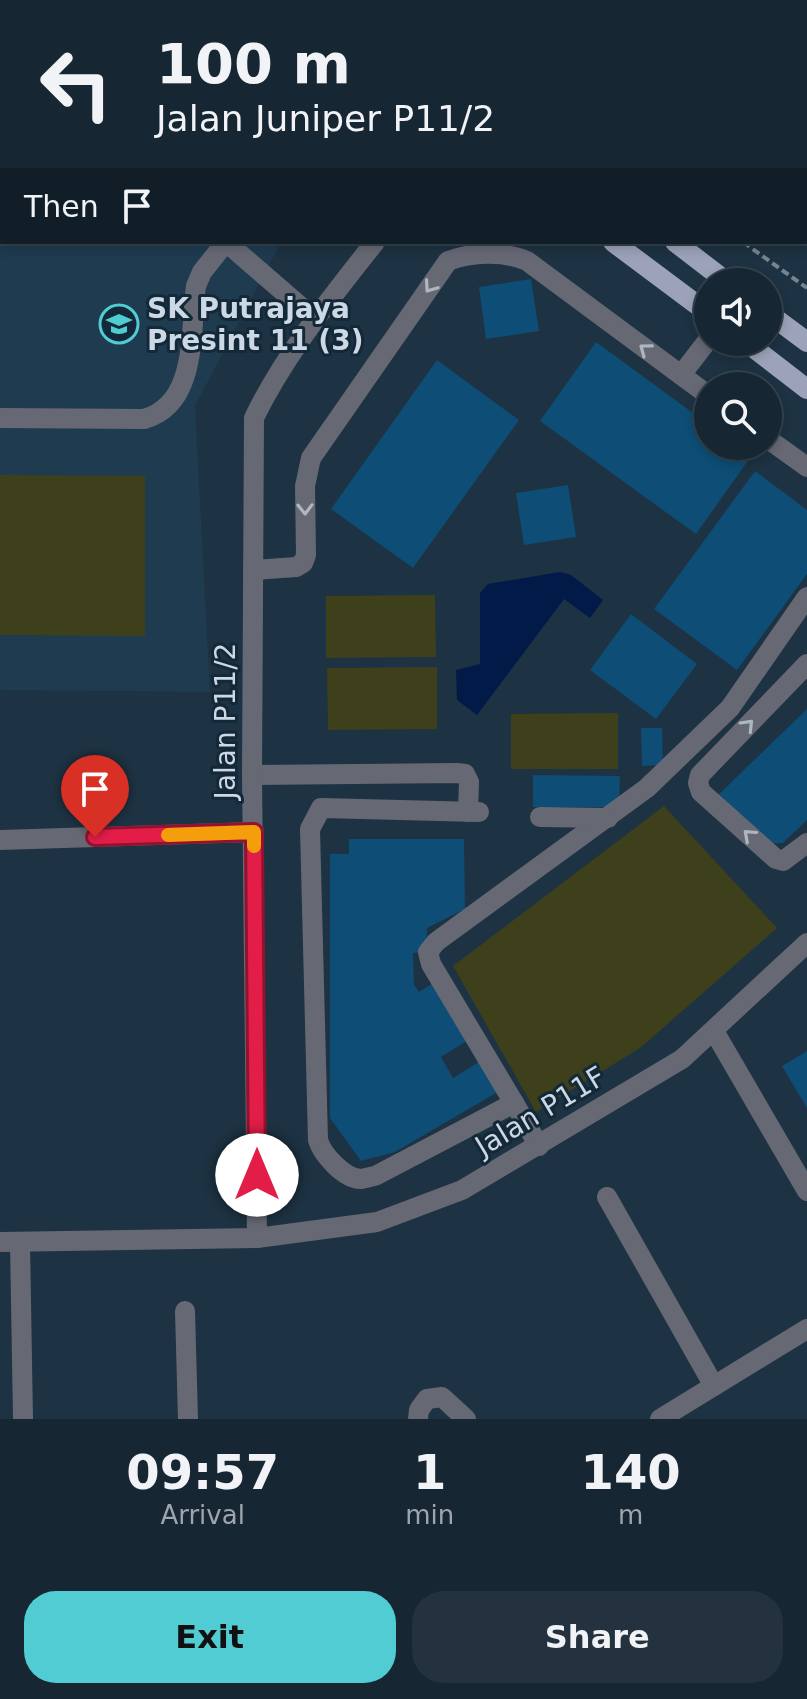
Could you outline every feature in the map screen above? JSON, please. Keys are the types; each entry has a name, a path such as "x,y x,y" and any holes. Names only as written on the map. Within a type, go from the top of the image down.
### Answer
{"main road":[{"path":"616,244 694,303"},
{"path":"678,244 709,268"},
{"path":"782,323 807,342"},
{"path":"764,356 807,389"}],"street":[{"path":"0,418 144,419 160,415 185,381 196,286 202,272 225,244"},
{"path":"227,244 315,319"},
{"name":"Jalan P11/2","path":"257,1238 252,775 254,418 265,395 315,319 373,244"},
{"path":"253,570 296,567 303,563 306,555 305,486 311,458 448,261 460,256 513,255 527,261 694,385"},
{"path":"681,375 696,356"},
{"path":"782,449 807,467"},
{"path":"539,1146 431,964 428,952 436,942 647,788 730,708 807,597"},
{"path":"807,664 700,775 698,783 701,792 776,859 783,861 792,857 807,843"},
{"path":"252,775 465,774 474,812 321,808"},
{"path":"316,775 321,808 310,829 317,1128 322,1151 352,1177 362,1179 375,1176 514,1103"},
{"path":"540,817 608,818"},
{"path":"0,840 254,832"},
{"name":"Jalan P11F","path":"10,1242 257,1238 377,1222 462,1190 682,1059 807,943"},
{"path":"714,1031 807,1191"},
{"path":"607,1197 714,1386"},
{"path":"10,1242 23,1419"},
{"path":"185,1311 188,1419"},
{"path":"660,1419 807,1329"},
{"path":"418,1419 419,1410 427,1399 442,1397 466,1419"}],"path":[{"path":"746,244 807,288"}],"shaded area":[{"name":"SK Putrajaya Presint 11 (3)","path":"0,244 280,244 195,406 210,692 0,690"}],"green space":[{"path":"0,475 145,476 145,636 0,635"},
{"path":"435,595 436,657 326,658 326,596"},
{"path":"437,667 437,729 328,730 327,668"},
{"path":"618,713 618,769 511,769 511,714"},
{"path":"664,806 777,928 640,1048 536,1112 453,966"}],"water":[{"path":"560,572 571,575 603,600 590,618 564,599 477,715 457,700 456,670 480,664 480,593 488,584"}],"building":[{"path":"531,279 539,331 486,339 479,287"},
{"path":"596,342 694,414 694,460 748,460 696,534 540,421"},
{"path":"437,360 519,420 413,568 331,509"},
{"path":"755,471 807,510 807,574 737,670 654,609"},
{"path":"568,485 576,537 524,545 516,493"},
{"path":"631,614 697,664 656,719 590,670"},
{"path":"807,709 807,820 783,843 764,844 717,796"},
{"path":"641,728 662,728 663,765 642,766"},
{"path":"533,775 620,776 619,807 533,807"},
{"path":"349,839 464,839 465,909 427,928 426,952 413,953 414,985 419,992 435,982 470,1039 441,1057 453,1078 482,1060 501,1090 395,1152 361,1161 330,1118 330,854 349,854"},
{"path":"807,1051 807,1108 782,1066"}],"slow traffic":[{"path":"168,835 254,832 254,846"}],"place":[{"name":"SK Putrajaya Presint 11 (3)","path":"119,324"}],"route":[{"path":"95,837 254,832 257,1175"}]}
